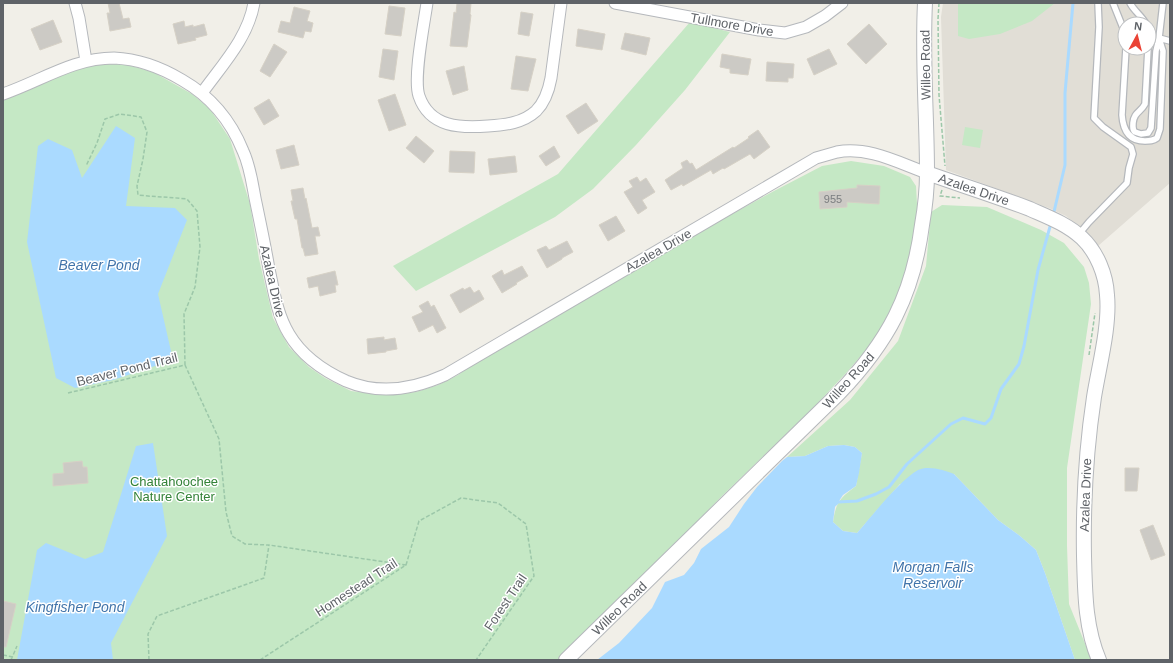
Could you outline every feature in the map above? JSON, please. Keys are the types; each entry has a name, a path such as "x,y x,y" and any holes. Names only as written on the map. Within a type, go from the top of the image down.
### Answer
{"street":[{"path":"75,3 86,61"},
{"path":"202,93 239,43 246,29 254,3"},
{"path":"427,3 418,72 419,97 427,110 440,120 448,124 469,127 502,125 518,122 528,118 542,103 551,78 561,3"},
{"name":"Tullmore Drive","path":"615,3 758,30 785,33 801,29 814,23 842,3"},
{"name":"Willeo Road","path":"566,660 839,393 864,365 892,325 911,281 920,246 926,195 927,173 924,50 925,3"},
{"name":"Azalea Drive","path":"3,94 67,67 86,61 114,58 143,62 179,78 202,93 227,121 244,152 250,174 276,303 283,323 289,334 296,345 306,355 328,372 350,383 374,388 386,389 416,386 445,375 816,158 838,152 860,152 876,155 1004,200 1053,219 1078,235 1092,250 1101,267 1108,296 1106,324 1086,451 1084,500 1084,572 1086,614 1099,660"}],"lane":[{"path":"1078,235 1127,183 1133,154 1131,147 1103,127 1094,118 1099,27 1098,3"},
{"path":"1113,3 1118,16"},
{"path":"1130,3 1133,9 1141,16"},
{"path":"1157,47 1163,3"},
{"path":"1159,38 1170,41"},
{"path":"1126,56 1122,115 1123,126 1128,134 1134,139 1153,141 1159,136 1160,130 1163,51 1159,38"},
{"path":"1148,56 1145,104 1134,116 1132,128 1135,132 1142,134 1148,133 1151,128 1156,56"}],"path":[{"path":"939,3 939,95 945,164 944,179 940,196"},
{"name":"Beaver Pond Trail","path":"68,393 186,364 184,314 195,287 200,247 197,211 187,199 168,196 153,197 138,195 137,186 144,159 147,132 140,117 120,114 105,119 97,143 86,166"},
{"name":"Homestead Trail","path":"186,364 218,439 226,512 232,536 245,544 269,545 406,565"},
{"name":"Forest Trail","path":"406,565 419,521 461,498 498,504 526,524 534,576 476,660"},
{"path":"149,660 148,634 157,616 264,578 269,545"},
{"name":"Homestead Trail","path":"260,660 406,565"},
{"path":"11,660 17,646"},
{"path":"3,655 13,657"}],"shaded area":[{"path":"943,3 1170,3 1170,183 1098,246 1092,238 1066,216 1049,208 946,170 941,17"}],"green space":[{"path":"958,3 1055,3 1032,21 1000,34 969,39 958,36"},
{"path":"690,22 730,32 685,90 636,145 593,189 555,217 416,291 393,266 558,174"},
{"name":"Chattahoochee Nature Center","path":"113,61 153,72 192,94 210,109 230,139 250,204 259,259 273,318 289,347 309,367 325,378 351,391 381,395 416,392 438,385 458,375 521,330 822,166 851,161 884,166 910,177 916,186 918,222 907,276 895,304 876,338 848,371 813,408 722,496 563,660 3,660 3,96 67,68"},
{"path":"965,127 983,130 980,148 962,145"},
{"path":"942,205 987,207 1041,230 1064,243 1084,267 1089,283 1091,304 1067,468 1067,546 1069,604 1086,646 1094,660 1075,660 1036,550 998,520 954,474 900,484 857,533 843,531 833,522 837,505 842,497 856,486 862,453 855,447 844,445 828,446 805,456 787,457 850,400 898,341 926,266 931,212"}],"water":[{"name":"Beaver Pond","path":"116,126 135,138 126,206 175,208 187,220 158,294 173,360 113,380 75,388 56,378 27,242 38,146 48,139 72,150 82,178"},
{"name":"Kingfisher Pond","path":"153,443 167,536 111,643 113,660 17,660 37,550 46,543 85,559 103,552 136,446"},
{"name":"Morgan Falls Reservoir","path":"844,445 855,447 862,453 856,486 843,495 835,507 833,522 843,531 857,533 894,490 918,470 931,468 954,474 998,520 1036,550 1075,660 597,660 619,643 652,608 665,582 684,575 694,563 701,549 729,527 757,487 782,461 787,457 805,456 828,446"}],"building":[{"path":"108,3 119,3 123,19 129,18 131,27 110,31 107,13 110,13"},
{"path":"457,3 471,3 467,47 450,46 454,12 456,13"},
{"path":"389,6 405,8 401,36 385,34"},
{"path":"294,7 310,11 307,21 313,23 311,32 305,31 303,38 278,32 281,21 290,23"},
{"path":"521,12 533,14 529,36 518,34"},
{"path":"53,20 62,42 40,50 31,29"},
{"path":"184,21 185,27 193,25 193,27 204,24 207,35 195,38 196,40 178,44 173,24"},
{"path":"869,24 887,44 866,64 847,44"},
{"path":"578,29 605,34 602,50 576,46"},
{"path":"625,33 650,38 646,55 621,49"},
{"path":"274,44 287,52 270,77 260,71"},
{"path":"383,49 398,51 394,80 379,77"},
{"path":"829,49 837,64 814,75 807,59"},
{"path":"722,54 751,59 748,75 730,73 730,69 720,67"},
{"path":"516,56 536,59 528,91 511,89"},
{"path":"767,62 794,64 793,78 788,78 788,82 766,81"},
{"path":"464,66 468,90 453,95 446,71"},
{"path":"395,94 406,125 389,131 378,100"},
{"path":"269,99 279,116 264,125 254,108"},
{"path":"586,103 598,121 578,134 566,116"},
{"path":"758,130 770,147 754,159 750,154 724,169 723,168 713,174 711,170 683,186 682,184 671,190 665,180 683,168 681,163 687,160 690,164 692,163 696,170 733,147 734,148"},
{"path":"416,136 434,151 424,163 406,148"},
{"path":"294,145 299,165 281,169 276,150"},
{"path":"554,146 560,157 546,166 539,156"},
{"path":"450,151 475,152 474,173 449,172"},
{"path":"515,156 517,172 490,175 488,159"},
{"path":"637,177 640,182 646,178 655,192 642,200 647,208 638,214 624,192 633,187 629,181"},
{"path":"857,185 880,186 879,204 847,202 847,207 820,209 819,192 857,188"},
{"path":"303,188 312,228 318,227 320,236 315,236 318,254 305,256 302,248 297,219 295,219 291,201 293,201 291,190"},
{"path":"616,216 625,231 608,241 599,225"},
{"path":"567,241 573,252 547,268 537,250 546,246 549,250"},
{"path":"522,266 528,276 502,293 492,276 502,270 504,275"},
{"path":"335,271 338,285 335,285 336,292 320,296 318,286 309,288 307,278"},
{"path":"470,287 474,293 479,290 484,299 460,313 450,295 463,288 464,290"},
{"path":"428,301 431,307 434,305 446,328 437,333 433,325 419,332 412,317 423,312 419,306"},
{"path":"384,337 384,340 395,338 397,349 368,354 367,339"},
{"path":"82,461 83,467 87,467 88,483 53,486 53,474 64,473 63,463"},
{"path":"1125,468 1139,468 1137,491 1125,491"},
{"path":"1153,525 1165,555 1151,560 1140,530"},
{"path":"3,601 16,604 6,647 3,647"}],"waterway":[{"path":"1053,216 1065,165 1065,93 1073,3"},
{"path":"836,504 838,502 857,501 876,494 889,487 907,464 951,424 963,418 985,424 991,418 1001,389 1019,364 1024,346 1038,270 1051,223"}]}
